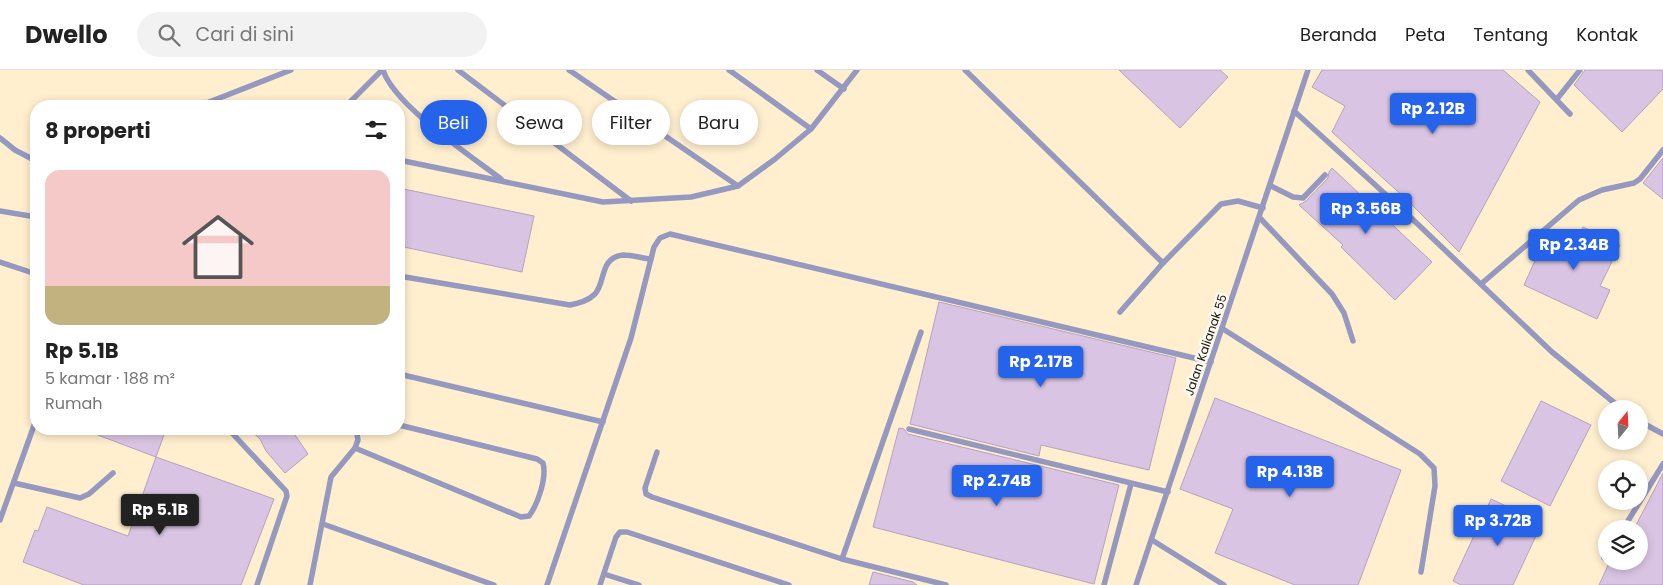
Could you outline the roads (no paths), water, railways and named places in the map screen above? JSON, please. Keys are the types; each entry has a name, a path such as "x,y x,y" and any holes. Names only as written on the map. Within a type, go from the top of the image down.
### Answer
{"lane":[{"path":"214,100 291,70"},
{"path":"352,100 383,70 393,89 405,100"},
{"path":"458,70 631,200"},
{"path":"569,70 738,186"},
{"path":"729,70 811,129"},
{"path":"817,70 844,89"},
{"path":"405,161 603,202 691,197 738,186 775,159 811,129 857,70"},
{"path":"965,70 1163,263"},
{"name":"Jalan Kalianak 55","path":"1136,585 1271,186 1308,70"},
{"path":"1528,70 1570,114"},
{"path":"1557,99 1580,70"},
{"path":"405,100 432,126 503,181"},
{"path":"1294,111 1552,352 1611,400"},
{"path":"0,138 15,150 30,158"},
{"path":"1481,284 1579,200 1602,190 1634,183 1640,179 1663,150"},
{"path":"1271,186 1294,197 1302,198 1325,175"},
{"path":"1120,312 1163,263 1221,204 1238,201 1263,208"},
{"path":"0,211 30,216"},
{"path":"1260,218 1332,294 1344,313 1353,341"},
{"path":"547,585 631,338 654,247 660,238 670,234 1211,362"},
{"path":"405,277 570,305 582,302 596,293 604,269 614,257 625,255 651,259"},
{"path":"0,262 30,272"},
{"path":"1223,329 1420,454 1434,468 1436,486 1421,572"},
{"path":"842,560 921,332"},
{"path":"405,375 603,422"},
{"path":"355,448 521,517 529,516 534,509 545,470 544,463 538,459 405,426"},
{"path":"1648,426 1663,434"},
{"path":"909,429 1168,492"},
{"path":"0,520 31,435"},
{"path":"234,435 286,491 287,496 257,585"},
{"path":"310,585 331,477 355,448 358,440 357,435"},
{"path":"657,452 645,488 646,494 652,497 842,560 946,585"},
{"path":"1629,520 1663,464"},
{"path":"14,483 80,498 89,494 113,472"},
{"path":"1104,585 1131,484"},
{"path":"323,524 494,585"},
{"path":"600,585 616,537 620,532 627,532 789,585"},
{"path":"1152,540 1224,585"},
{"path":"604,574 639,585"}]}
